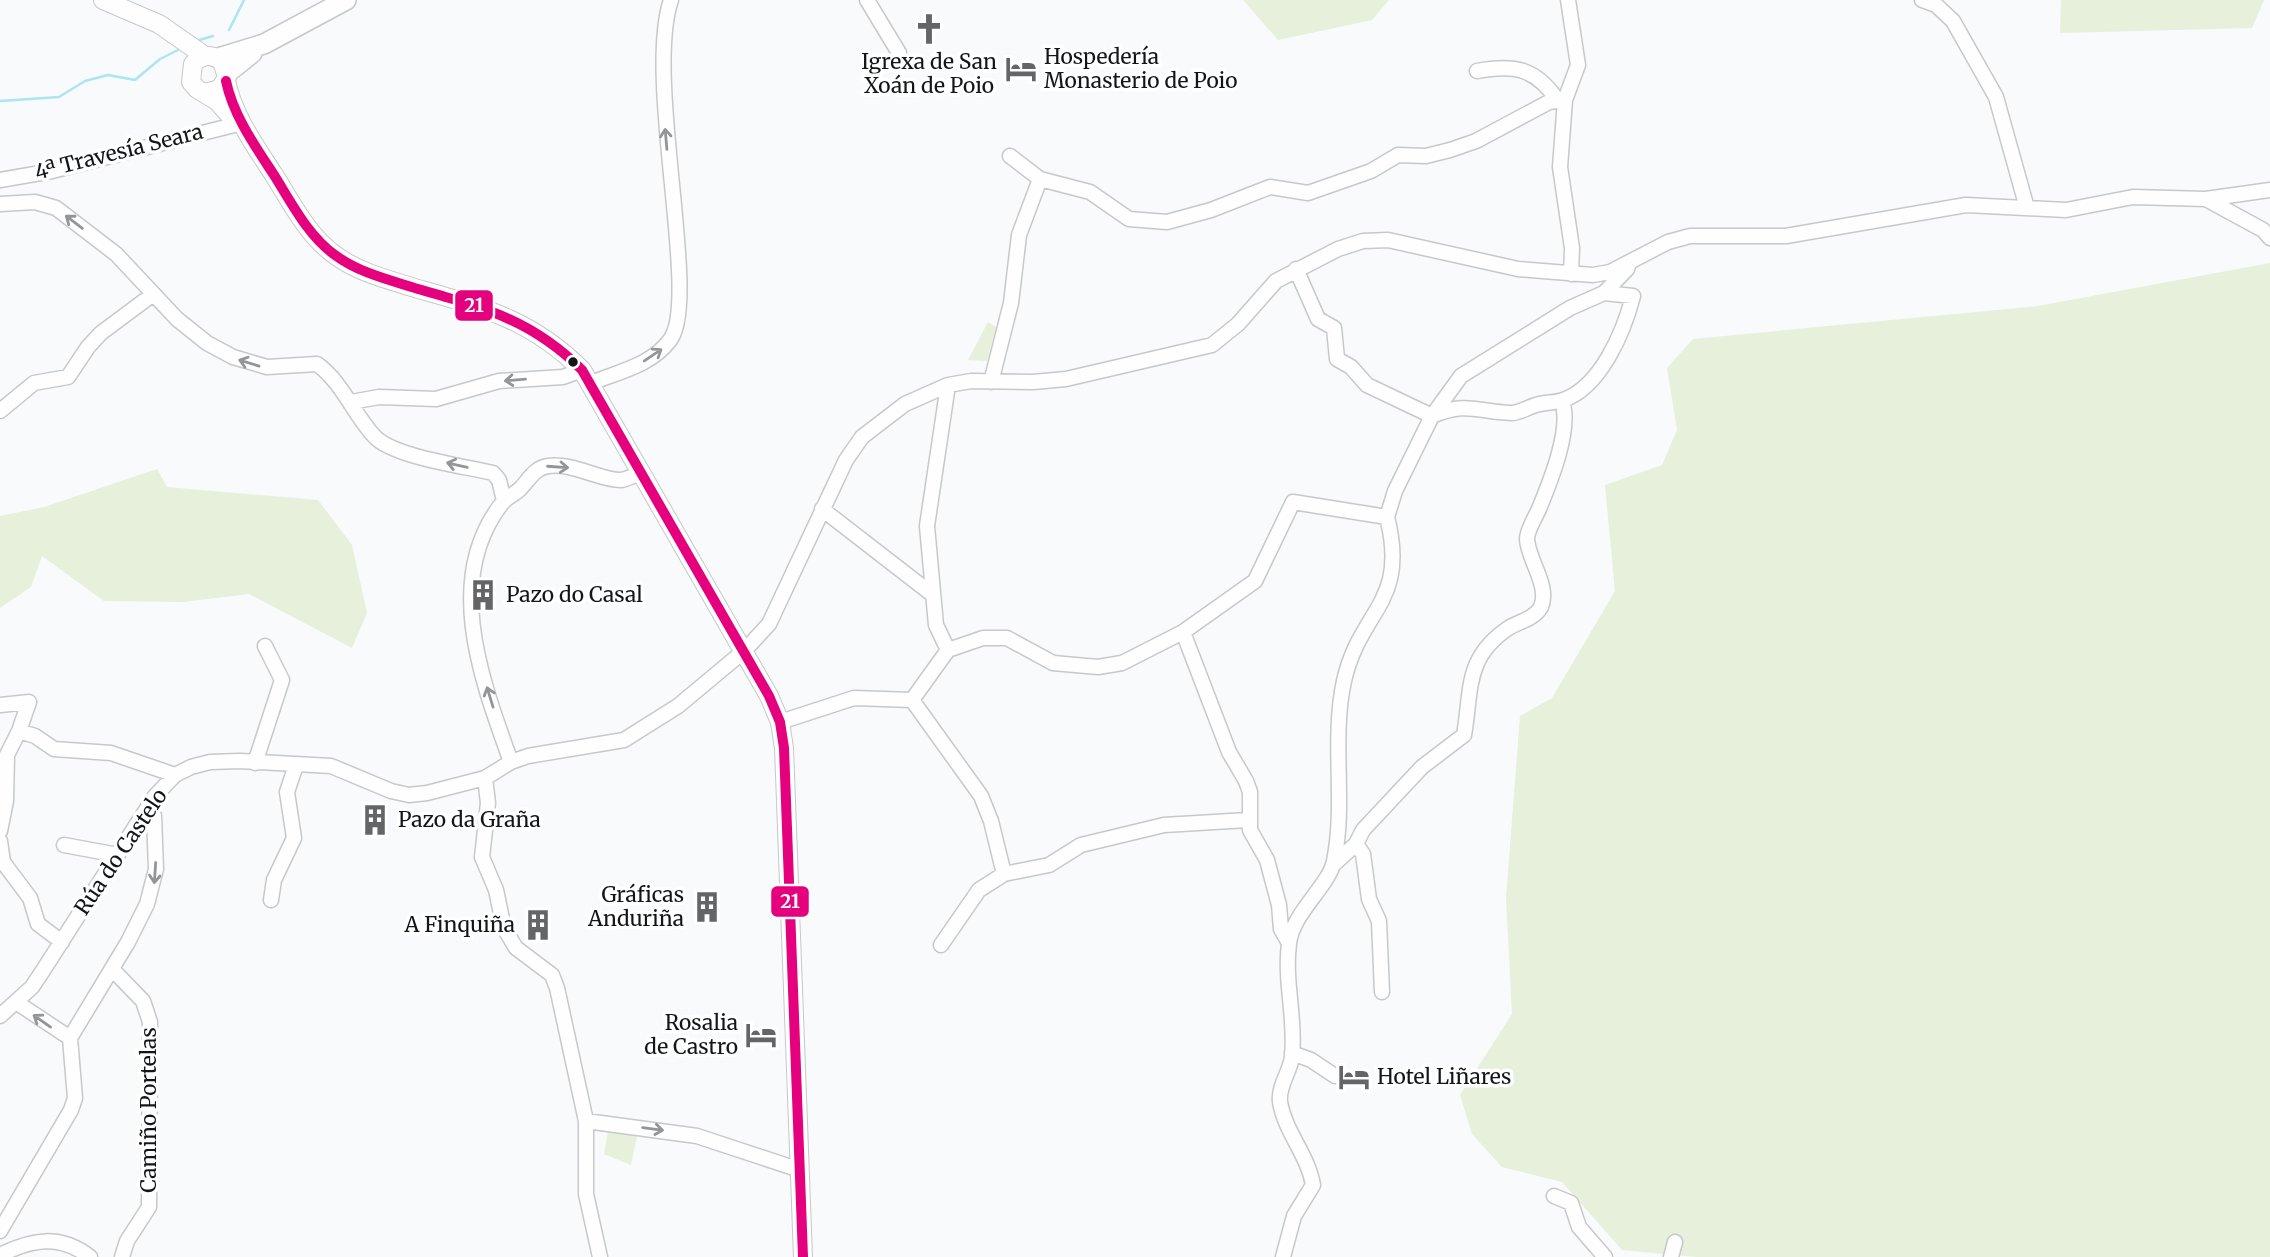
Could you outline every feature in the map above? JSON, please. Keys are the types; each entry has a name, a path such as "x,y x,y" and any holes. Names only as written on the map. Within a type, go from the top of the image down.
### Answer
{"highway":[{"path":"214,66 264,44 346,0"}],"main road":[{"path":"103,0 174,34 214,66 255,145 313,234 336,256 359,270 525,324 558,347 587,377 744,651 780,722 784,748 803,1257"},
{"path":"205,93 220,89 214,66"},
{"path":"214,66 191,82 238,124 255,145"}],"street":[{"path":"504,501 499,480 493,473 395,448 375,438 351,402 379,397 436,399 499,381 587,377 635,367 662,350 678,328 678,260 662,99 667,16 671,0"},
{"path":"867,0 899,53"},
{"path":"1568,0 1577,65 1561,100 1560,167 1572,248 1571,274"},
{"path":"1922,0 1937,5 1953,22 1996,97 2027,208"},
{"path":"1477,71 1504,66 1518,68 1535,76 1561,100"},
{"path":"1010,156 1040,179 1090,192 1129,219 1167,222 1211,210 1270,187 1308,193 1371,171 1398,155 1426,156 1476,142 1549,102 1561,100"},
{"name":"4ª Travesía Seara","path":"0,180 64,168 238,124"},
{"path":"990,382 1011,303 1020,235 1040,179"},
{"path":"1334,864 1339,716 1343,684 1358,642 1389,590 1394,567 1393,542 1387,517 1395,491 1432,416 1461,376 1570,308 1604,293 1627,269 1629,263 1668,242 1690,236 1786,236 1966,205 2066,210 2133,197 2206,199 2270,190"},
{"path":"2206,199 2263,230 2270,238"},
{"name":"4ª Travesía Seara","path":"0,204 35,202 56,208 116,254 152,295 207,343 233,357 267,367 317,363 351,402"},
{"name":"Rúa do Castelo","path":"0,1016 32,987 149,807 175,775 210,762 331,766 391,791 409,795 485,778 511,762 549,752 624,740 678,706 744,651 769,624 846,460 862,437 905,404 948,385 1066,379 1196,351 1224,338 1276,281 1296,269 1363,241 1388,240 1518,269 1571,274 1602,274 1629,263"},
{"path":"1296,269 1318,319 1334,328 1338,359 1351,367 1367,386 1432,416 1453,407 1515,413 1539,404 1562,401 1589,381 1627,322 1633,296 1604,293"},
{"path":"0,411 34,383 68,377 88,347 101,334 152,295"},
{"path":"948,385 947,412 933,471 927,526 936,625 948,650"},
{"path":"1283,1257 1294,1216 1313,1185 1310,1167 1286,1121 1280,1100 1292,1053 1289,943 1302,910 1334,864 1356,844 1363,830 1374,822 1422,767 1464,736 1469,678 1474,667 1508,628 1534,615 1541,606 1543,594 1527,537 1549,484 1559,446 1566,412 1562,401"},
{"path":"511,762 476,652 471,573 480,543 504,501 520,489 536,470 548,466 585,470 620,480 641,473"},
{"path":"912,700 948,650 983,638 1007,638 1053,663 1098,667 1122,663 1183,632 1255,581 1293,502 1387,517"},
{"path":"822,509 933,595"},
{"path":"1183,632 1229,752 1250,792 1248,820 1255,841 1267,860 1279,905 1281,929 1289,943"},
{"path":"255,763 282,680 265,646"},
{"path":"780,722 854,698 912,700"},
{"path":"912,700 981,796 991,821 1004,874"},
{"path":"0,705 29,702 7,755 6,801 0,831"},
{"path":"19,731 35,736 54,748 111,752 175,775"},
{"path":"271,900 274,880 295,838 287,792 296,765"},
{"path":"485,778 488,803 482,857 496,890 508,939 552,975 586,1121 586,1194 600,1257"},
{"path":"0,1231 71,1110 75,1098 70,1038 133,933 155,884 153,816 149,807"},
{"path":"941,944 979,890 1004,874 1049,866 1081,845 1164,825 1248,820"},
{"path":"0,841 4,862 30,898 38,924 62,942"},
{"path":"1356,844 1363,854 1369,899 1378,921 1382,992"},
{"path":"64,845 118,855"},
{"name":"Camiño Portelas","path":"112,969 143,1001 150,1022 149,1207 127,1241 122,1257"},
{"path":"16,1002 70,1038"},
{"path":"1292,1053 1311,1060 1335,1076"},
{"path":"586,1121 697,1136 800,1170"},
{"path":"1554,1195 1571,1203 1579,1227 1605,1257"},
{"path":"0,1255 31,1241 50,1239 90,1257"},
{"path":"1671,1257 1675,1242"}],"green space":[{"path":"1243,0 1389,0 1372,20 1278,40"},
{"path":"2061,0 2264,0 2252,28 2060,33"},
{"path":"2270,263 2270,1257 1696,1257 1622,1250 1562,1182 1502,1167 1472,1134 1460,1095 1512,1014 1506,898 1520,716 1552,698 1615,591 1605,485 1662,465 1677,430 1667,368 1693,339 2038,306"},
{"path":"988,322 996,327 987,361 968,360"},
{"path":"157,469 167,487 318,500 352,545 367,613 352,648 249,594 183,602 104,601 42,556 31,587 0,608 0,516 44,507"},
{"path":"608,1132 637,1136 631,1165 604,1154"}],"waterway":[{"path":"229,30 244,0"},
{"path":"196,41 213,36"},
{"path":"0,101 59,97 85,81 108,75 135,80 160,59 178,50"}],"transit line":[{"name":"21","path":"226,81 239,118 252,141 301,218 325,247 364,271 486,310 526,327 582,370 769,696 780,722 784,748 803,1257"}],"place":[{"name":"Igrexa de San Xoán de Poio","path":"929,29"},
{"name":"Hospedería Monasterio de Poio","path":"1021,69"},
{"name":"Pazo do Casal","path":"483,595"},
{"name":"Pazo da Graña","path":"375,820"},
{"name":"Gráficas Anduriña","path":"707,907"},
{"name":"A Finquiña","path":"538,925"},
{"name":"Rosalia de Castro","path":"761,1035"},
{"name":"Hotel Liñares","path":"1354,1077"}]}
